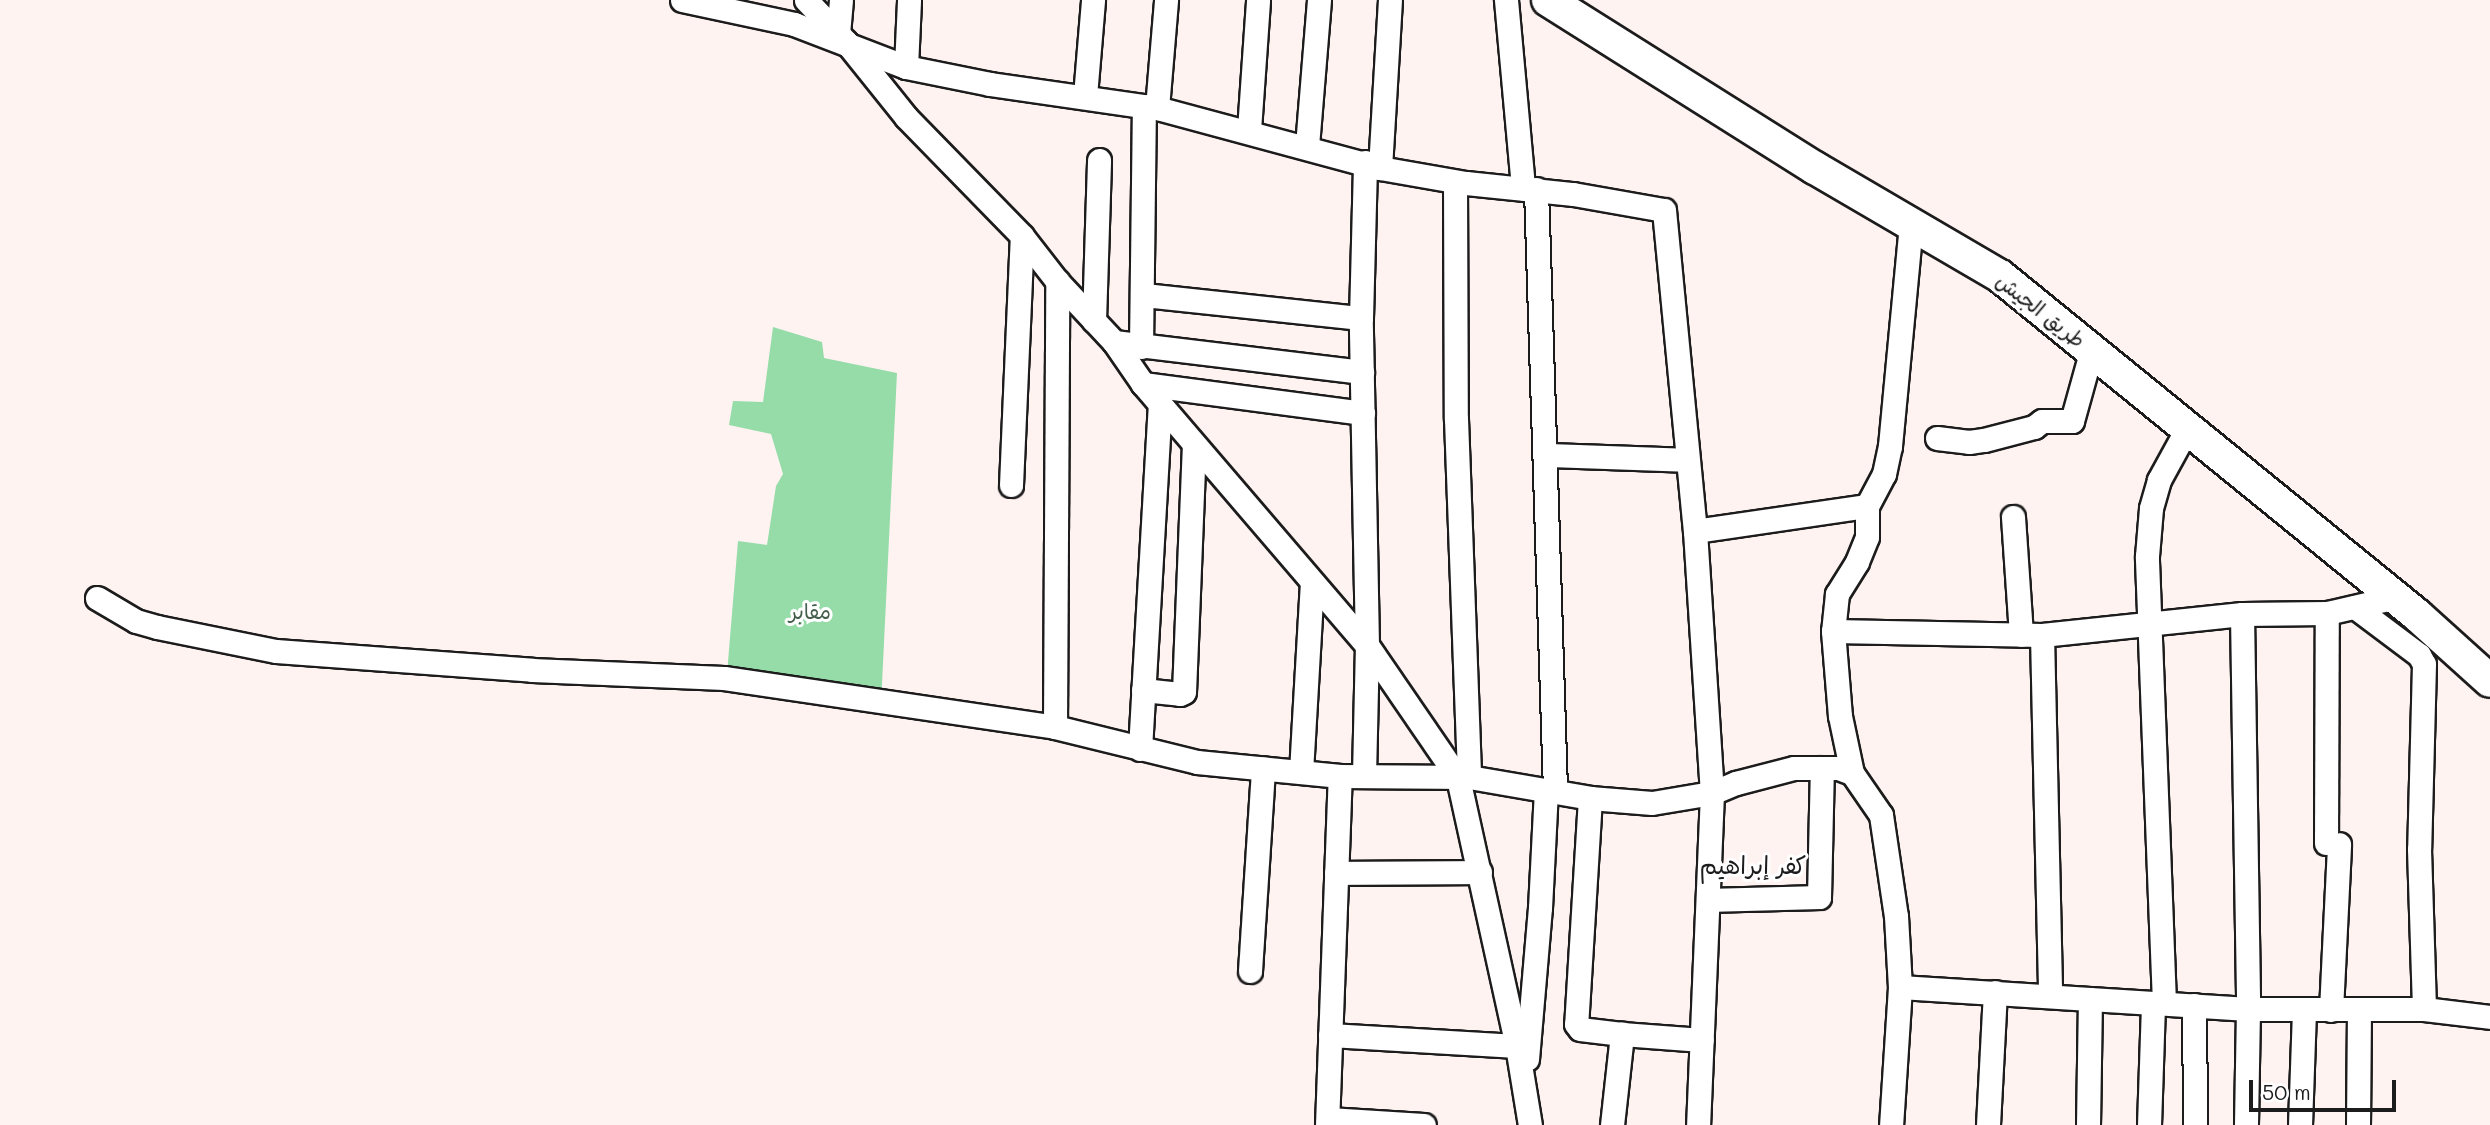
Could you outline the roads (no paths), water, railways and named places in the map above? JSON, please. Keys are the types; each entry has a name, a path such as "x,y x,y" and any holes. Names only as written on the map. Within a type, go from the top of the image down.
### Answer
{"main road":[{"name":"طريق الجيش","path":"1548,0 1698,96 2000,276 2188,426 2392,598 2417,615 2490,681"}],"street":[{"path":"682,0 793,24 842,38 906,67 990,85 1151,107 1249,130 1373,165 1455,181 1530,188 1664,210 1695,531 1712,793 1698,1125"},
{"path":"806,0 842,38 906,117 1022,236 1057,281 1114,342 1143,384 1367,645 1464,778"},
{"path":"841,0 842,38"},
{"path":"906,67 909,0"},
{"path":"1085,96 1093,0"},
{"path":"1141,347 1151,107 1166,0"},
{"path":"1249,130 1258,0"},
{"path":"1307,146 1319,0"},
{"path":"1364,776 1367,645 1362,318 1373,165 1390,0"},
{"path":"1506,0 1530,188 1546,455 1550,790 1524,1086"},
{"path":"1094,321 1099,160"},
{"path":"1455,181 1456,419 1464,778 1530,1125"},
{"path":"1891,1125 1900,986 1896,916 1881,815 1853,773 1840,716 1833,631 1838,594 1857,562 1867,537 1867,506 1884,474 1890,446 1911,224"},
{"path":"1011,485 1022,236"},
{"path":"1055,727 1057,281"},
{"path":"1144,295 1362,318"},
{"path":"1114,342 1362,372"},
{"path":"1937,438 1969,442 2034,427 2042,421 2072,421 2092,349"},
{"path":"1143,384 1363,413"},
{"path":"1140,750 1160,404"},
{"path":"2149,1125 2159,1003 2147,556 2151,508 2159,480 2188,426"},
{"path":"1143,690 1184,692 1194,444"},
{"path":"1546,455 1687,460"},
{"path":"1695,531 1867,506"},
{"path":"2013,517 2031,635 2050,995"},
{"path":"1301,772 1312,584"},
{"path":"97,598 136,621 215,641 276,651 533,670 724,678 1055,727 1197,762 1340,776 1464,778 1652,803 1712,793 1794,768 1822,768 1853,773"},
{"path":"1833,631 2031,635 2149,626 2242,614 2328,613 2392,598"},
{"path":"2355,607 2419,655 2424,664 2419,849 2424,1009"},
{"path":"2328,613 2332,844 2331,1010"},
{"path":"2242,614 2248,1009 2246,1125"},
{"path":"1250,971 1264,768"},
{"path":"1708,900 1819,897 1822,768"},
{"path":"1340,776 1328,1122 1424,1125"},
{"path":"1591,797 1576,1024 1580,1028 1622,1034 1702,1040"},
{"path":"1336,873 1480,872"},
{"path":"1900,986 2248,1009 2424,1009 2490,1017"},
{"path":"1988,1125 1995,992"},
{"path":"2088,1125 2090,999"},
{"path":"2194,1005 2195,1125"},
{"path":"2358,1125 2359,1009"},
{"path":"2300,1125 2304,1010"},
{"path":"1612,1125 1622,1034"},
{"path":"1330,1035 1517,1046"}],"district":[{"name":"كفر إبراهيم","path":"1753,865"}],"park label":[{"name":"مقابر","path":"810,611"}]}
